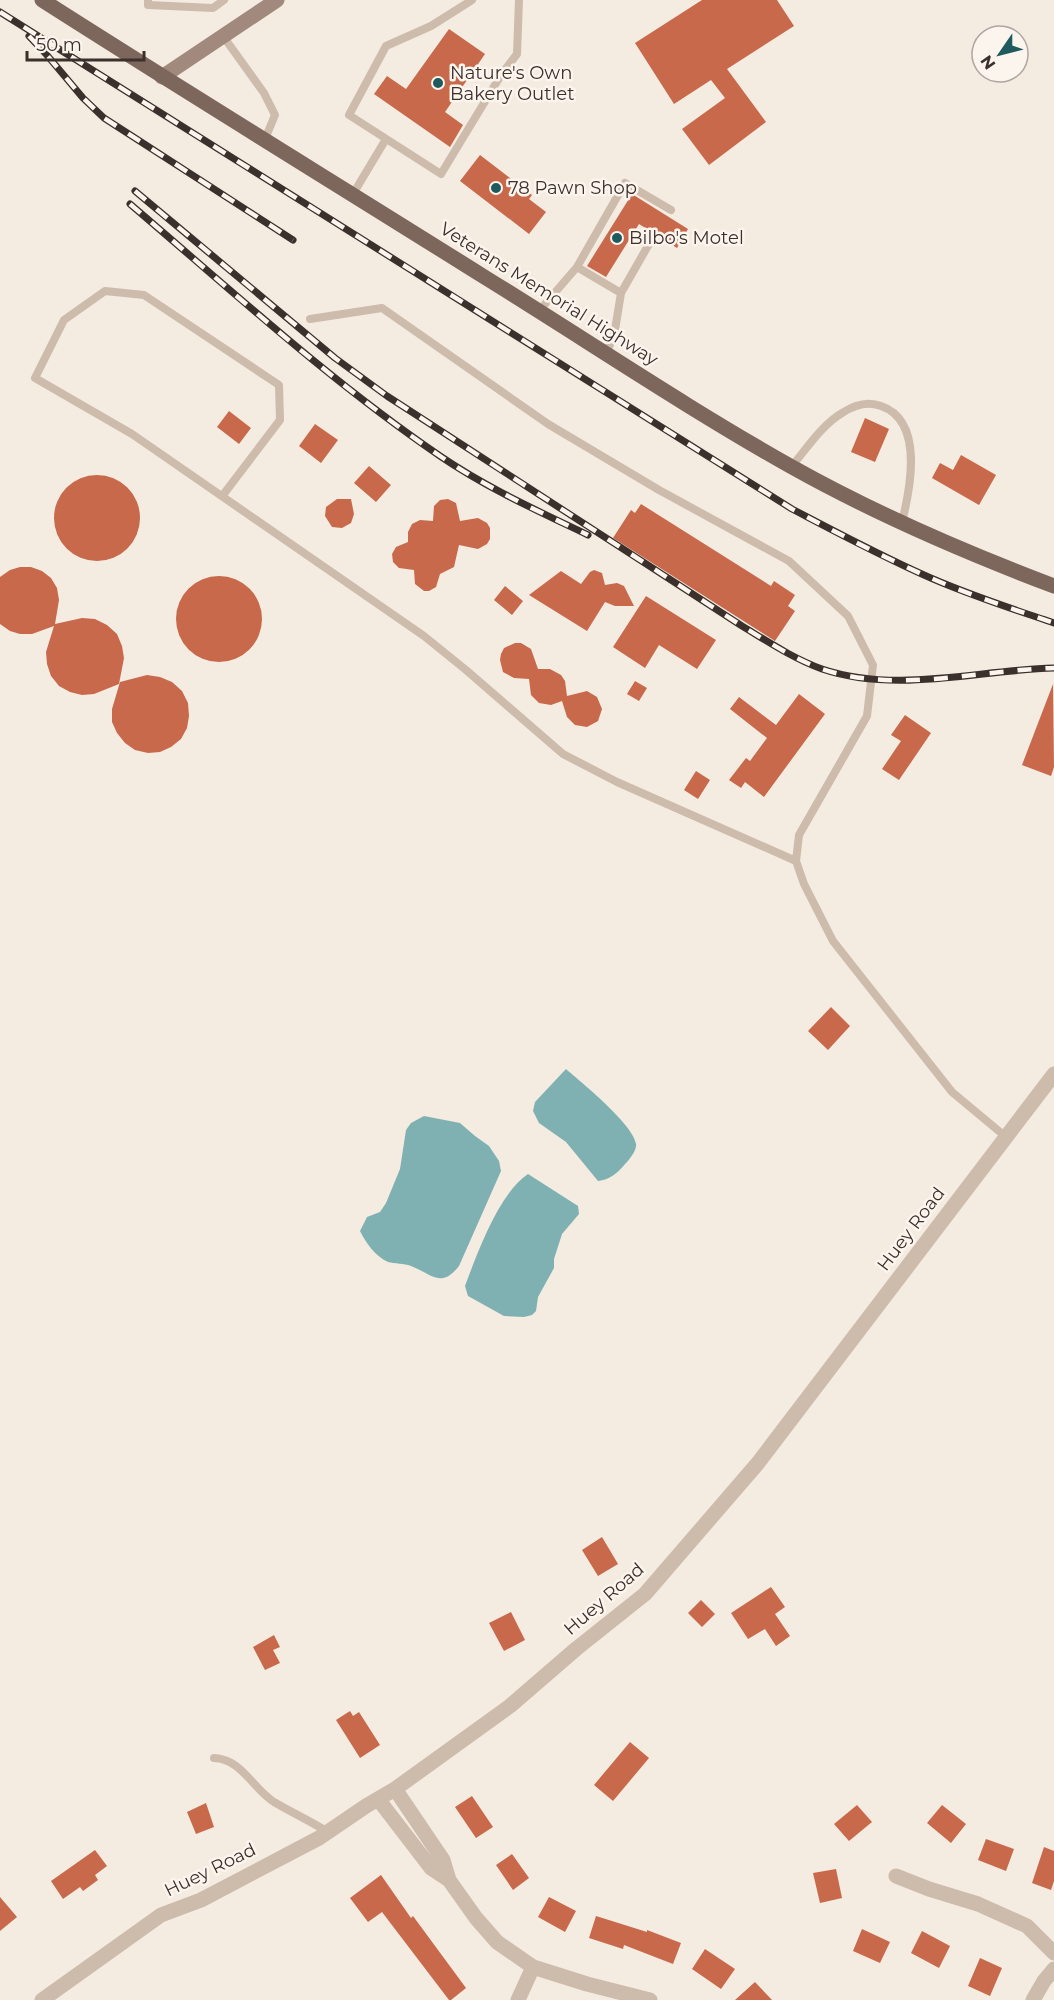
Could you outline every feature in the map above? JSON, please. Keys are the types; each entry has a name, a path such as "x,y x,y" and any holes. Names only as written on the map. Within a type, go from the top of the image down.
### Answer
{"main road":[{"name":"Veterans Memorial Highway","path":"50,2 162,77 792,466 902,522 995,564 1054,586"}],"street":[{"path":"162,77 277,0"},
{"name":"Huey Road","path":"42,2000 161,1915 201,1900 328,1832 395,1789 510,1706 645,1594 758,1463 1054,1074"},
{"path":"395,1789 443,1860 449,1880 476,1918 498,1942 532,1967 650,2000"},
{"path":"378,1799 432,1868 449,1880"},
{"path":"896,1876 978,1904 1027,1926 1054,1953"},
{"path":"518,2000 532,1967"},
{"path":"1033,2000 1054,1969"}],"lane":[{"path":"148,0 148,5 213,8 224,0"},
{"path":"472,0 431,26 386,46 349,115 441,174 501,75 517,54 519,0"},
{"path":"223,36 264,93 275,115 265,139"},
{"path":"353,194 386,139"},
{"path":"539,311 577,267 625,183 671,210"},
{"path":"606,353 614,336 621,293 649,244"},
{"path":"577,267 621,293"},
{"path":"223,495 280,420 279,385 144,295 105,291 64,320 35,378 132,434 424,636 563,754 617,782 796,861"},
{"path":"310,319 382,308 548,424 659,490 789,561 848,616 873,665 867,716 800,835 796,861 804,884 833,941 952,1092 1006,1137"},
{"path":"792,466 841,413 865,404 875,404 886,408 903,424 909,442 911,475 902,522"},
{"path":"214,1758 224,1758 236,1765 261,1792 274,1802 298,1813 328,1832"}],"water":[{"path":"566,1069 617,1115 633,1136 636,1144 629,1160 606,1179 598,1181 566,1142 539,1123 533,1111 535,1102"},
{"path":"424,1116 460,1123 489,1146 499,1161 501,1171 459,1266 447,1277 441,1278 436,1278 408,1265 388,1262 371,1249 360,1231 367,1217 380,1212 386,1203 400,1169 406,1130 411,1123"},
{"path":"528,1174 578,1206 579,1214 562,1234 554,1259 554,1268 538,1297 536,1311 524,1317 504,1316 468,1296 465,1286 498,1209 517,1183"}],"building":[{"path":"702,0 777,0 794,26 727,69 766,122 709,165 682,129 725,98 711,80 674,104 635,43"},
{"name":"Nature's Own Bakery Outlet","path":"449,29 485,54 445,112 463,125 450,147 374,94 387,76 406,89"},
{"name":"78 Pawn Shop","path":"480,155 532,195 529,199 546,212 529,234 460,181"},
{"name":"Bilbo's Motel","path":"632,194 688,229 677,248 639,224 606,277 587,266"},
{"path":"229,411 251,428 239,444 217,427"},
{"path":"865,418 889,429 875,462 851,452"},
{"path":"315,424 338,440 321,463 299,446"},
{"path":"961,455 996,475 979,505 932,478 940,463 953,470"},
{"path":"369,466 391,485 376,502 354,483"},
{"path":"97,475 114,478 128,487 137,501 140,518 137,535 128,549 114,558 97,561 80,558 66,549 57,535 54,518 57,501 66,487 80,478"},
{"path":"337,499 351,499 354,514 351,523 342,528 332,527 325,516 326,507"},
{"path":"448,499 456,503 460,521 478,518 487,523 490,528 490,539 487,544 478,549 459,545 454,567 440,574 436,587 424,591 415,584 414,570 399,568 393,562 392,554 396,547 408,542 408,532 412,524 420,520 433,521 434,506 440,500"},
{"path":"641,504 771,586 774,581 795,595 788,606 795,611 775,641 613,538 631,510 635,513"},
{"path":"20,567 31,567 51,578 57,588 59,600 55,624 82,618 95,619 107,625 117,634 124,658 119,684 94,694 82,695 70,692 59,686 51,676 47,664 46,652 54,626 32,634 20,634 0,624 0,577"},
{"path":"594,570 602,573 605,585 617,583 624,586 634,606 615,606 605,602 587,631 529,595 561,571 581,584"},
{"path":"219,576 236,579 250,588 259,602 262,619 259,636 250,650 236,659 219,662 202,659 188,650 179,636 176,619 179,602 188,588 202,579"},
{"path":"505,586 523,601 512,615 494,600"},
{"path":"646,596 716,640 697,669 659,645 645,668 613,647"},
{"path":"521,643 531,649 538,669 550,669 561,675 565,681 567,696 587,691 597,697 602,709 598,721 587,727 575,725 567,717 562,701 551,705 539,703 531,695 529,679 514,678 503,672 501,654 504,648"},
{"path":"147,675 172,682 182,691 188,703 187,728 181,739 160,752 148,753 135,750 125,743 112,722 112,709 120,682"},
{"path":"635,681 647,688 639,701 627,694"},
{"path":"1053,684 1054,767 1051,776 1022,765"},
{"path":"799,694 825,714 764,797 745,782 741,788 729,780 746,758 750,761 767,738 730,709 739,697 776,725"},
{"path":"905,715 931,733 899,780 882,769 901,741 891,735"},
{"path":"696,771 710,780 698,799 684,790"},
{"path":"831,1007 850,1026 828,1050 808,1031"},
{"path":"602,1537 618,1564 598,1576 582,1550"},
{"path":"771,1587 785,1607 775,1614 790,1636 776,1646 765,1629 748,1639 731,1613"},
{"path":"701,1600 715,1614 702,1627 688,1613"},
{"path":"511,1612 525,1640 504,1651 489,1623"},
{"path":"274,1635 280,1647 273,1650 280,1663 265,1670 253,1647"},
{"path":"350,1711 353,1716 359,1712 380,1745 360,1758 336,1720"},
{"path":"630,1742 649,1758 613,1801 594,1785"},
{"path":"472,1796 493,1827 476,1838 455,1807"},
{"path":"206,1803 214,1827 196,1834 187,1812"},
{"path":"857,1805 872,1822 849,1841 834,1824"},
{"path":"942,1805 966,1824 951,1843 927,1823"},
{"path":"986,1839 1014,1849 1006,1871 978,1860"},
{"path":"1044,1847 1054,1851 1054,1881 1051,1890 1032,1883"},
{"path":"95,1850 107,1866 95,1875 98,1880 83,1891 80,1887 63,1899 51,1881"},
{"path":"512,1854 529,1878 513,1890 496,1865"},
{"path":"836,1869 842,1898 820,1903 813,1873"},
{"path":"381,1875 411,1918 413,1916 466,1988 451,2000 382,1912 368,1922 350,1898"},
{"path":"0,1897 17,1917 0,1931"},
{"path":"549,1897 576,1911 565,1932 538,1917"},
{"path":"596,1916 647,1932 647,1930 681,1943 673,1964 624,1945 623,1949 589,1938"},
{"path":"862,1929 890,1942 880,1963 853,1951"},
{"path":"922,1931 950,1946 939,1968 911,1953"},
{"path":"705,1949 735,1969 721,1989 692,1969"},
{"path":"980,1958 1002,1968 990,1996 968,1986"},
{"path":"755,1982 772,2000 735,2000"}],"railway":[{"path":"0,12 792,509 940,582 1054,623"},
{"path":"29,36 83,98 104,118 293,240"},
{"path":"135,191 335,358 387,396 742,626 791,655 822,669 879,680 938,679 1054,668"},
{"path":"130,204 320,366 399,427 476,478 588,535"}],"place":[{"name":"Nature's Own Bakery Outlet","path":"438,83"},
{"name":"78 Pawn Shop","path":"496,188"},
{"name":"Bilbo's Motel","path":"617,238"}]}
